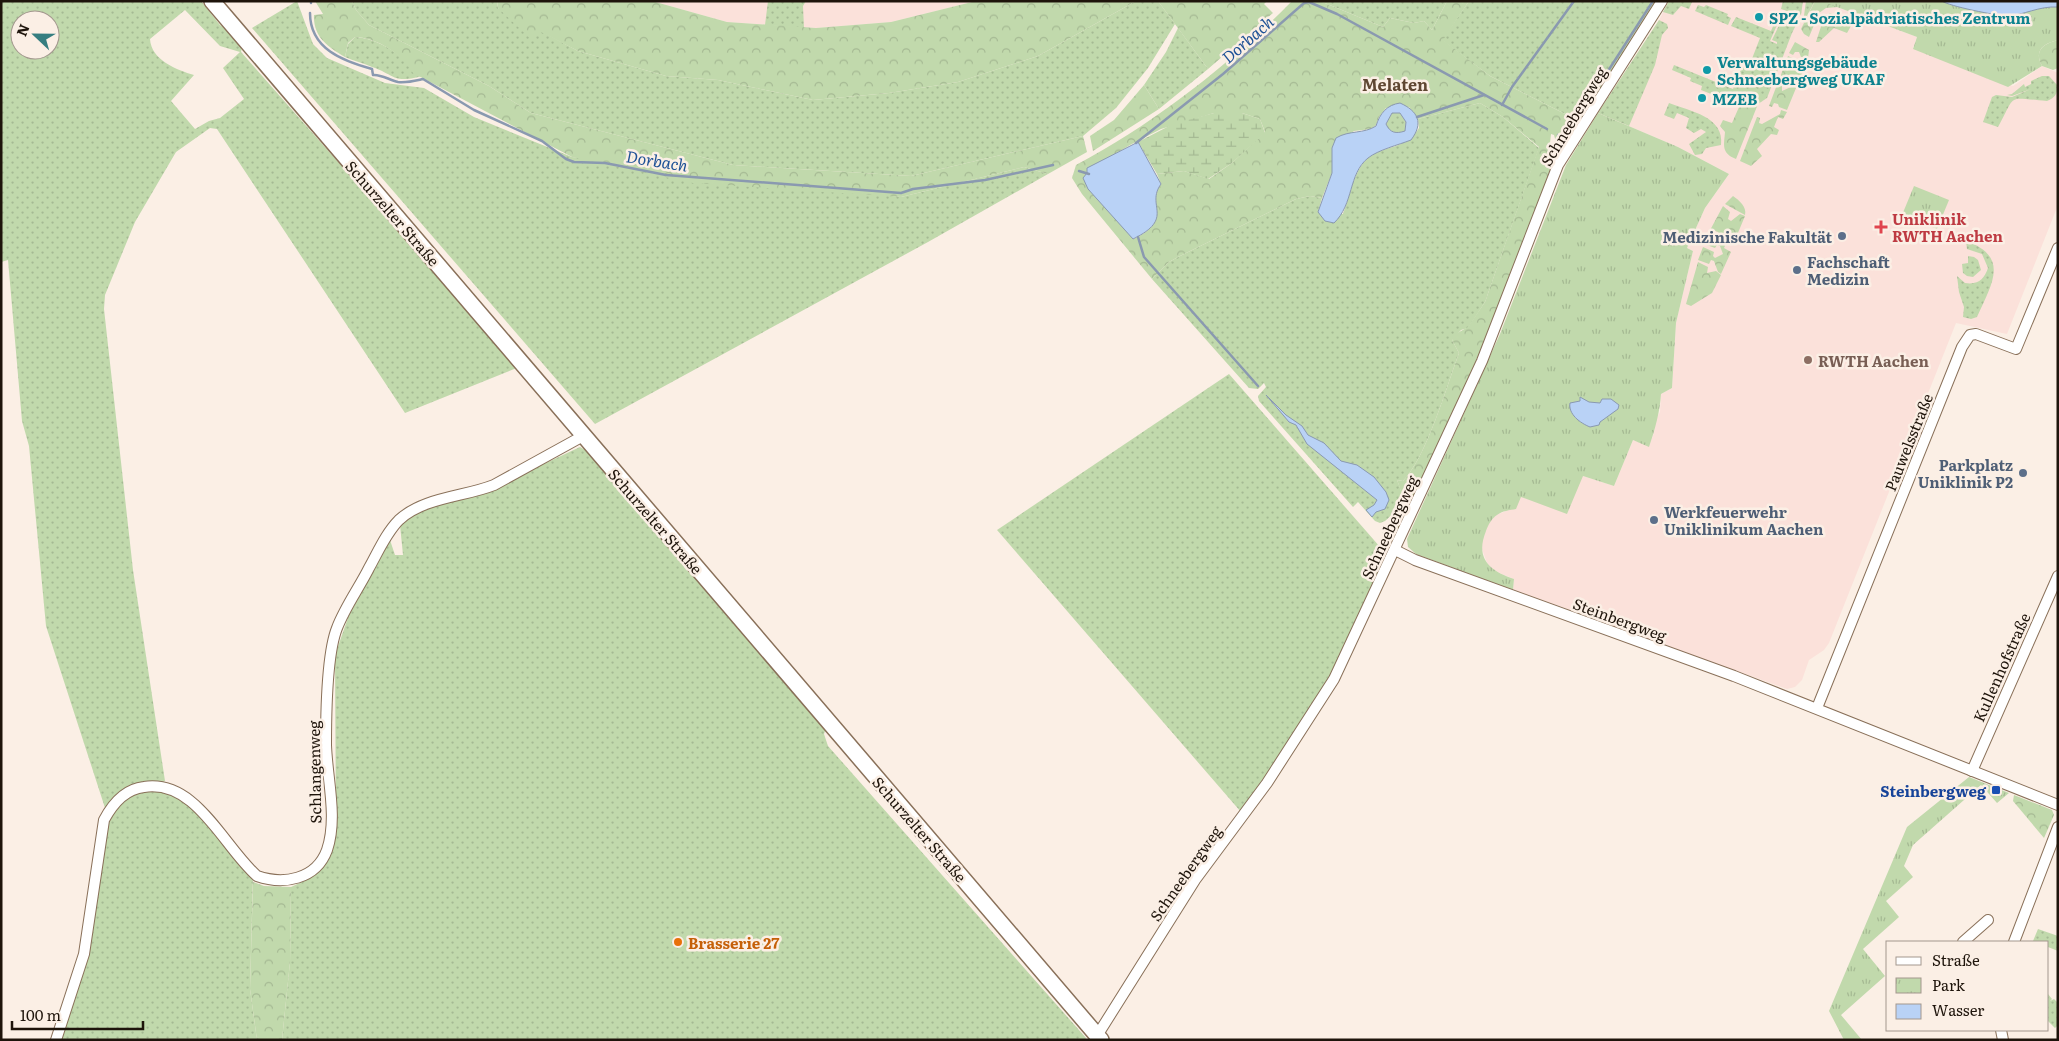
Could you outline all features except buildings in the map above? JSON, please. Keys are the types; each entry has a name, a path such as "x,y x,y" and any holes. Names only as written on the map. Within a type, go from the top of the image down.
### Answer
{"street":[{"name":"Schurzelter Straße","path":"212,1 1098,1038"},
{"name":"Schneebergweg","path":"1098,1038 1195,880 1267,783 1334,679 1482,361 1558,165 1662,1"},
{"name":"Pauwelsstraße","path":"1817,708 1962,347 1970,335 1976,334 2016,349 2058,248"},
{"name":"Schlangenweg","path":"56,1040 84,954 104,820 116,801 135,788 149,786 171,788 190,800 257,876 273,882 289,881 304,876 326,852 330,838 331,824 326,744 330,654 337,628 387,536 400,520 414,510 494,485 583,436"},
{"name":"Steinbergweg","path":"1395,550 1415,560 1817,708 2058,805"},
{"name":"Kullenhofstraße","path":"1972,770 2058,576"},
{"path":"2014,941 2058,826"},
{"path":"1964,941 1988,920"}],"shaded area":[{"path":"652,1 976,1 891,22 816,28 727,22"},
{"name":"RWTH Aachen","path":"1669,1 1821,1 1917,37 1913,48 2013,86 2042,66 2058,73 2058,205 2007,334 1956,323 1829,643 1824,650 1809,660 1802,680 1795,687 1787,689 1612,626 1604,620 1603,611 1586,605 1576,612 1513,590 1514,579 1494,571 1487,563 1482,549 1482,541 1488,524 1496,515 1506,511 1520,497 1583,476 1614,486 1633,440 1649,446 1654,433 1655,421 1660,412 1661,394 1672,388 1676,323 1693,251 1687,248 1705,208 1729,174 1678,147 1598,113 1658,22"}],"green space":[{"path":"201,1 220,25 235,35 242,47 241,52 519,367 405,413 217,129 210,128 176,152 135,222 105,295 104,309 133,570 165,781 147,783 106,811 46,626 29,446 22,421 8,260 1,262 1,2","holes":["185,10 220,46 240,52 223,68 244,99 220,118 209,121 195,129 171,101 194,75 166,63 155,53 150,39"]},
{"path":"297,1 313,44 327,58 385,83 424,88 474,117 572,157 901,197 1024,167 1048,174 928,242 595,424 252,28"},
{"path":"315,1 352,1 356,10 369,25 489,86 531,113 733,165 911,176 1083,136 1087,152 1048,174 1024,167 901,197 693,183 572,157 413,73 403,59 388,48 372,40 355,37 348,43 345,57 327,45 319,35 314,23 314,15 323,14"},
{"path":"352,1 497,1 498,8 578,51 666,76 718,80 813,100 889,93 958,82 1038,56 1136,1 1158,1 1175,24 1148,68 1116,108 1083,136 911,176 733,165 531,113 489,86 369,25 356,10"},
{"path":"497,1 652,1 727,22 816,28 891,22 976,1 1136,1 1038,56 958,82 889,93 813,100 718,80 666,76 578,51 541,32 531,39 498,8"},
{"path":"768,1 806,1 803,6 804,28 765,25"},
{"path":"1158,1 1267,1 1264,4 1273,13 1208,69"},
{"path":"1292,1 1320,1 1383,27 1390,18 1414,23 1424,21 1432,30 1447,1 1469,1 1443,40 1490,76 1579,121 1562,150 1558,149 1554,135 1551,134 1550,143 1556,162 1479,355 1393,541 1384,539 1382,533 1394,522 1401,512 1403,502 1397,480 1403,481 1412,470 1428,439 1459,353 1452,340 1454,335 1468,327 1485,302 1539,147 1503,117 1480,103 1418,119 1409,107 1386,108 1376,125 1371,129 1354,131 1332,148 1332,173 1322,198 1310,196 1296,199 1169,262 1152,279 1082,194 1072,178 1076,165 1105,149 1162,112 1217,70","holes":["1214,113 1242,113 1260,119 1265,132 1232,163 1209,179 1184,171 1157,174 1161,184 1157,192 1156,219 1146,232 1134,239 1086,176 1087,171 1161,129"]},
{"path":"1320,1 1447,1 1432,30 1424,21 1414,23 1390,18 1383,27"},
{"path":"1469,1 1656,1 1635,37 1579,121 1490,76 1442,40"},
{"path":"1669,1 1692,2 1689,9 1681,6 1673,15 1663,12"},
{"path":"1783,1 1803,1 1801,15 1795,10 1786,15 1787,11 1781,9"},
{"path":"1806,1 1815,1 1803,23"},
{"path":"1815,1 1912,1 1826,8 1819,13 1809,37 1801,29"},
{"path":"1821,1 2058,1 2058,40 2044,46 2039,52 2042,66 2008,87 1913,49 1917,37"},
{"path":"1698,5 1704,7 1706,5 1728,14 1727,16 1731,18 1728,25 1695,11"},
{"path":"1793,13 1799,19 1767,98 1758,104 1743,98 1739,105 1701,90 1702,86 1690,81 1691,78 1672,70 1674,65 1733,89 1742,67 1748,69 1760,38 1731,26 1736,17 1771,31 1774,24 1777,25 1770,41 1777,44 1777,42 1772,40 1782,19"},
{"path":"1830,13 1849,21 1851,26 1847,33 1834,28 1819,42 1816,42 1824,17"},
{"path":"1659,20 1667,24 1668,28 1662,35 1655,65 1629,126 1598,113"},
{"path":"1178,28 1208,69 1159,109 1144,85 1166,52"},
{"path":"355,37 368,39 388,48 422,76 399,79 345,57 348,44"},
{"path":"2058,40 2058,68 2053,70 2042,66 2039,52 2044,46"},
{"path":"1795,42 1809,50 1808,58 1801,57 1799,52 1795,52 1793,55 1789,53"},
{"path":"1788,56 1792,58 1793,65 1803,60 1803,58 1808,59 1787,110 1774,103 1772,107 1769,106 1778,82 1782,84 1782,91 1791,87 1792,84 1787,78 1783,81 1779,80"},
{"path":"2042,76 2049,76 2058,86 2052,99 2047,101 2014,100 1998,127 1983,122 1992,97 1996,95 2012,97 2031,89 2012,96 2007,95 2012,94 2024,84 2025,87 2031,84 2031,81"},
{"path":"1144,85 1159,109 1093,151 1090,136 1114,120"},
{"path":"1743,98 1758,104 1736,159 1731,157 1724,148 1725,132 1720,126 1723,120 1732,123"},
{"path":"1480,103 1503,117 1539,148 1485,302 1468,328 1461,330 1452,340 1459,353 1428,439 1412,470 1403,481 1397,480 1402,497 1399,515 1395,512 1380,523 1375,521 1358,502 1353,507 1259,401 1258,396 1266,387 1264,383 1258,389 1249,388 1152,279 1169,262 1178,257 1296,199 1310,196 1322,198 1318,212 1343,214 1355,178 1366,160 1379,151 1401,144 1407,140 1419,128 1418,119"},
{"path":"1669,103 1696,112 1712,122 1718,128 1721,135 1721,145 1706,148 1702,154 1695,155 1689,144 1706,132 1701,129 1694,133 1686,128 1689,118 1677,113 1674,119 1664,115"},
{"path":"1781,110 1787,112 1783,119 1778,117 1774,127 1779,130 1777,135 1771,134 1757,149 1762,156 1751,166 1740,161 1757,117 1760,118 1759,123 1762,124 1780,114"},
{"path":"1214,113 1242,113 1260,119 1265,133 1232,163 1208,179 1184,171 1157,174 1138,142 1173,124"},
{"path":"1392,113 1400,113 1406,122 1405,131 1394,132 1389,129 1386,124"},
{"path":"1598,113 1678,147 1729,174 1705,208 1687,248 1693,251 1676,323 1672,388 1661,394 1657,421 1649,447 1633,440 1614,486 1583,476 1567,514 1521,497 1516,509 1506,511 1493,518 1483,540 1483,556 1491,567 1505,576 1514,579 1513,590 1416,554 1408,547 1407,539 1500,334 1566,165"},
{"path":"1914,186 1949,200 1937,229 1902,215"},
{"path":"1733,196 1744,207 1745,215 1725,204"},
{"path":"1723,206 1730,212 1728,219 1731,221 1740,214 1745,216 1735,240 1735,234 1731,233 1724,248 1731,252 1721,274 1718,272 1714,261 1711,260 1709,264 1698,260 1703,247 1714,252 1713,256 1715,258 1723,254 1720,246 1717,245 1715,248 1704,244 1707,237 1712,239 1711,244 1713,245 1722,241 1718,232 1715,231 1712,235 1708,234"},
{"path":"1966,241 1989,255 1994,273 1988,294 1977,317 1971,319 1963,317 1964,307 1959,292 1957,276 1965,283 1974,283 1983,278 1988,268 1982,254 1967,249"},
{"path":"1968,256 1978,260 1981,270 1973,277 1963,273 1962,264 1968,263"},
{"path":"1698,262 1708,267 1707,273 1716,271 1721,275 1712,293 1691,306 1686,304"},
{"path":"1229,374 1387,555 1330,676 1268,774 1241,812 997,530"},
{"path":"580,447 592,454 633,505 827,725 824,734 828,746 1086,1038 1085,1040 282,1040 290,962 291,887 306,880 319,869 336,829 335,655 349,615 390,540 395,555 403,555 400,525 422,509 531,470"},
{"path":"1969,777 2009,793 1997,803 1981,785 1913,845 1904,866 1913,877 1886,901 1899,917 1863,949 1885,976 1841,1015 1862,1040 1844,1040 1829,1011 1907,827"},
{"path":"154,787 183,797 253,876 250,989 257,1040 59,1040 65,1022 109,817 122,799"},
{"path":"2014,795 2052,810 2054,815 2044,838 2013,801"},
{"path":"253,882 264,886 291,887 290,962 282,1040 257,1040 250,989"},
{"path":"2038,929 2058,936 2058,951 2049,947 2049,941 2033,941"},
{"path":"2049,995 2052,999 2050,1001 2054,999 2058,1003 2058,1025 2055,1028 2049,1022"}],"water":[{"path":"1942,1 2058,1 2058,7 2007,16 1984,13"},
{"path":"1400,103 1411,110 1417,118 1418,123 1415,134 1411,140 1383,150 1368,158 1357,172 1345,207 1340,215 1334,223 1325,221 1318,212 1332,173 1332,148 1336,138 1376,126 1385,110","holes":["1392,113 1400,113 1406,122 1405,131 1394,132 1386,124"]},
{"path":"1138,142 1161,184 1156,199 1157,218 1146,232 1133,239 1088,189 1083,178 1087,173 1087,168"},
{"path":"1266,395 1286,415 1302,426 1308,435 1324,443 1341,461 1357,465 1374,477 1386,492 1389,500 1385,509 1376,512 1372,517 1366,510 1374,505 1377,500 1307,444 1296,425 1289,422"},
{"path":"1580,397 1589,402 1600,403 1602,399 1611,399 1619,405 1618,409 1600,422 1599,425 1590,427 1579,421 1571,411 1570,403 1580,401"}],"waterway":[{"path":"1502,105 1512,87 1574,1"},
{"name":"Dorbach","path":"1558,135 1565,138 1653,1"},
{"name":"Dorbach","path":"1136,143 1223,74 1304,3 1309,2 1337,14 1547,129"},
{"name":"Dorbach","path":"310,13 311,25 316,36 322,44 340,57 372,69 373,75 379,75 398,82 423,79 474,110 542,141 566,159 574,162 605,163 666,175 901,193 913,189 985,180 1053,165"},
{"path":"1417,117 1484,95"},
{"name":"Dorbach","path":"1079,171 1089,174"},
{"path":"1138,237 1144,257 1258,386"}],"place":[{"name":"SPZ - Sozialpädriatisches Zentrum","path":"1759,17"},
{"name":"Verwaltungsgebäude Schneebergweg UKAF","path":"1707,70"},
{"name":"MZEB","path":"1702,98"},
{"name":"Uniklinik RWTH Aachen","path":"1881,227"},
{"name":"Medizinische Fakultät","path":"1842,236"},
{"name":"Fachschaft Medizin","path":"1797,270"},
{"name":"RWTH Aachen","path":"1808,360"},
{"name":"Parkplatz Uniklinik P2","path":"2023,473"},
{"name":"Werkfeuerwehr Uniklinikum Aachen","path":"1654,520"},
{"name":"Steinbergweg","path":"1996,790"},
{"name":"Brasserie 27","path":"678,942"}],"district":[{"name":"Melaten","path":"1395,84"}]}
